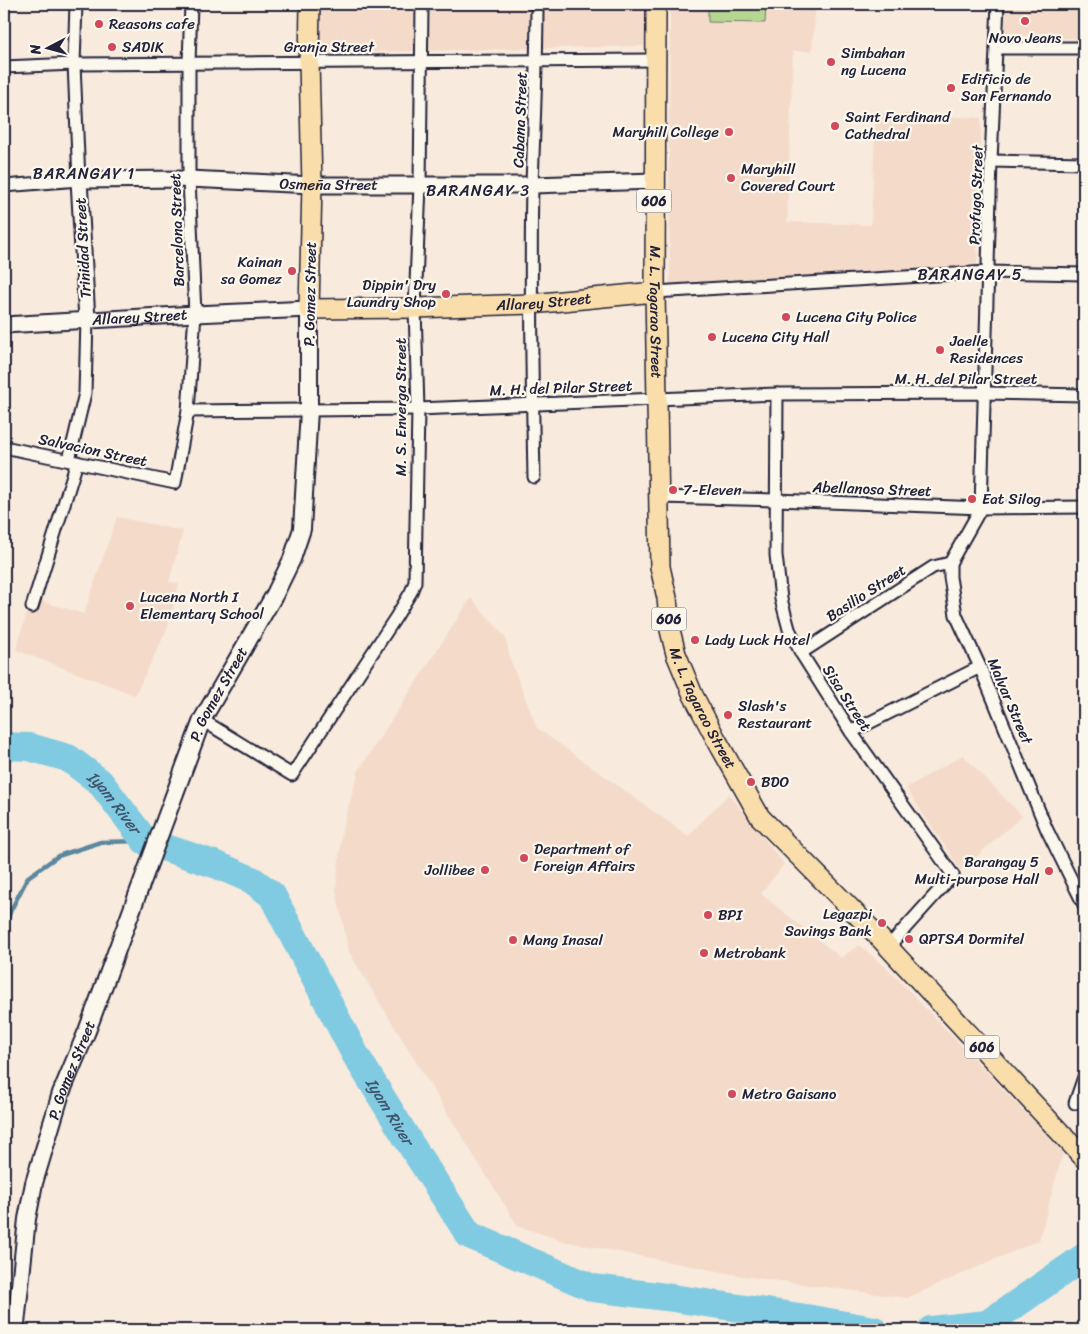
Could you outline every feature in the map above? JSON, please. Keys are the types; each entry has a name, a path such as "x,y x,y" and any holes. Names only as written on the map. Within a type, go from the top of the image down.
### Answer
{"main road":[{"name":"P. Gomez Street","path":"13,1330 16,1324 27,1219 34,1182 61,1093 87,1031 202,720 275,594 292,560 302,529 309,410 312,185 309,62 310,4"},
{"name":"M. L. Tagarao Street","path":"656,4 654,181 660,567 670,630 676,654 693,695 760,817 888,947 1084,1158"},
{"name":"Allarey Street","path":"309,309 531,304 655,292"}],"street":[{"name":"Trinidad Street","path":"32,607 73,461 85,393 87,320 74,64 76,4"},
{"name":"Barcelona Street","path":"176,483 188,411 195,314 189,179 191,4"},
{"name":"M. S. Enverga Street","path":"202,720 292,775 396,617 415,582 418,409 415,308 420,185 422,4"},
{"name":"Cabana Street","path":"534,477 531,304 537,4"},
{"name":"Profugo Street","path":"981,508 998,4"},
{"path":"996,48 1084,48"},
{"name":"Granja Street","path":"4,67 74,64 655,60"},
{"path":"992,161 1084,163"},
{"name":"Osmeña Street","path":"4,186 79,180 189,179 312,185 532,185 654,181"},
{"name":"Allarey Street","path":"655,292 988,272 1084,274"},
{"name":"Allarey Street","path":"4,325 309,309"},
{"name":"M. H. del Pilar Street","path":"188,411 418,409 777,394 985,393 1084,395"},
{"name":"Sisa Street","path":"777,394 776,555 780,599 789,630 801,653 851,732 953,875 888,947"},
{"name":"Salvacion Street","path":"4,447 176,483"},
{"name":"Abellanosa Street","path":"659,497 981,508 1084,507"},
{"path":"950,562 981,508"},
{"name":"Basilio Street","path":"801,653 933,567 950,562"},
{"name":"Malvar Street","path":"950,562 950,577 956,616 980,668 1047,830 1084,904"},
{"path":"851,732 980,668"},
{"path":"1075,1103 1084,1077"}],"shaded area":[{"path":"316,4 644,4 644,46 315,53"},
{"name":"Maryhill College","path":"670,4 816,4 812,51 793,51 787,222 871,225 876,113 981,118 977,265 670,284"},
{"path":"1006,4 1084,4 1084,39 1005,35"},
{"name":"Lucena North I Elementary School","path":"117,517 183,531 169,582 179,584 167,629 135,695 16,650 31,598 84,614"},
{"path":"471,598 505,637 511,662 537,728 688,836 729,794 784,864 761,894 841,958 859,945 891,972 1063,1152 1039,1240 907,1298 743,1276 563,1241 518,1226 349,952 336,890 342,830 359,770"},
{"path":"963,755 1022,816 961,870 906,788"}],"green space":[{"path":"708,4 766,4 765,23 708,22"}],"waterway":[{"name":"Iyam River","path":"4,746 29,747 68,758 100,782 145,841 217,865 252,880 272,895 355,1054 469,1235 593,1288 666,1297 874,1330"},
{"path":"4,929 11,910 28,877 58,856 101,842 145,841"},
{"name":"Iyam River","path":"931,1330 987,1324 1084,1257"}],"place":[{"name":"Novo Jeans","path":"1025,21"},
{"name":"Reasons cafe","path":"99,24"},
{"name":"SADIK","path":"112,47"},
{"name":"Simbahan ng Lucena","path":"831,62"},
{"name":"Edificio de San Fernando","path":"951,88"},
{"name":"Saint Ferdinand Cathedral","path":"835,126"},
{"name":"Maryhill College","path":"729,132"},
{"name":"Maryhill Covered Court","path":"731,178"},
{"name":"Kainan sa Gomez","path":"292,271"},
{"name":"Dippin' Dry Laundry Shop","path":"446,294"},
{"name":"Lucena City Police","path":"786,317"},
{"name":"Lucena City Hall","path":"712,337"},
{"name":"Jaelle Residences","path":"940,350"},
{"name":"7-Eleven","path":"673,490"},
{"name":"Eat Silog","path":"972,499"},
{"name":"Lucena North I Elementary School","path":"130,606"},
{"name":"Lady Luck Hotel","path":"695,640"},
{"name":"Slash's Restaurant","path":"728,715"},
{"name":"BDO","path":"751,782"},
{"name":"Department of Foreign Affairs","path":"524,858"},
{"name":"Jollibee","path":"485,870"},
{"name":"Barangay 5 Multi-purpose Hall","path":"1049,871"},
{"name":"BPI","path":"708,915"},
{"name":"Legazpi Savings Bank","path":"882,923"},
{"name":"QPTSA Dormitel","path":"909,939"},
{"name":"Mang Inasal","path":"513,940"},
{"name":"Metrobank","path":"704,953"},
{"name":"Metro Gaisano","path":"732,1094"}],"district":[{"name":"BARANGAY 1","path":"84,173"},
{"name":"BARANGAY 3","path":"478,190"},
{"name":"BARANGAY 5","path":"970,274"}]}
